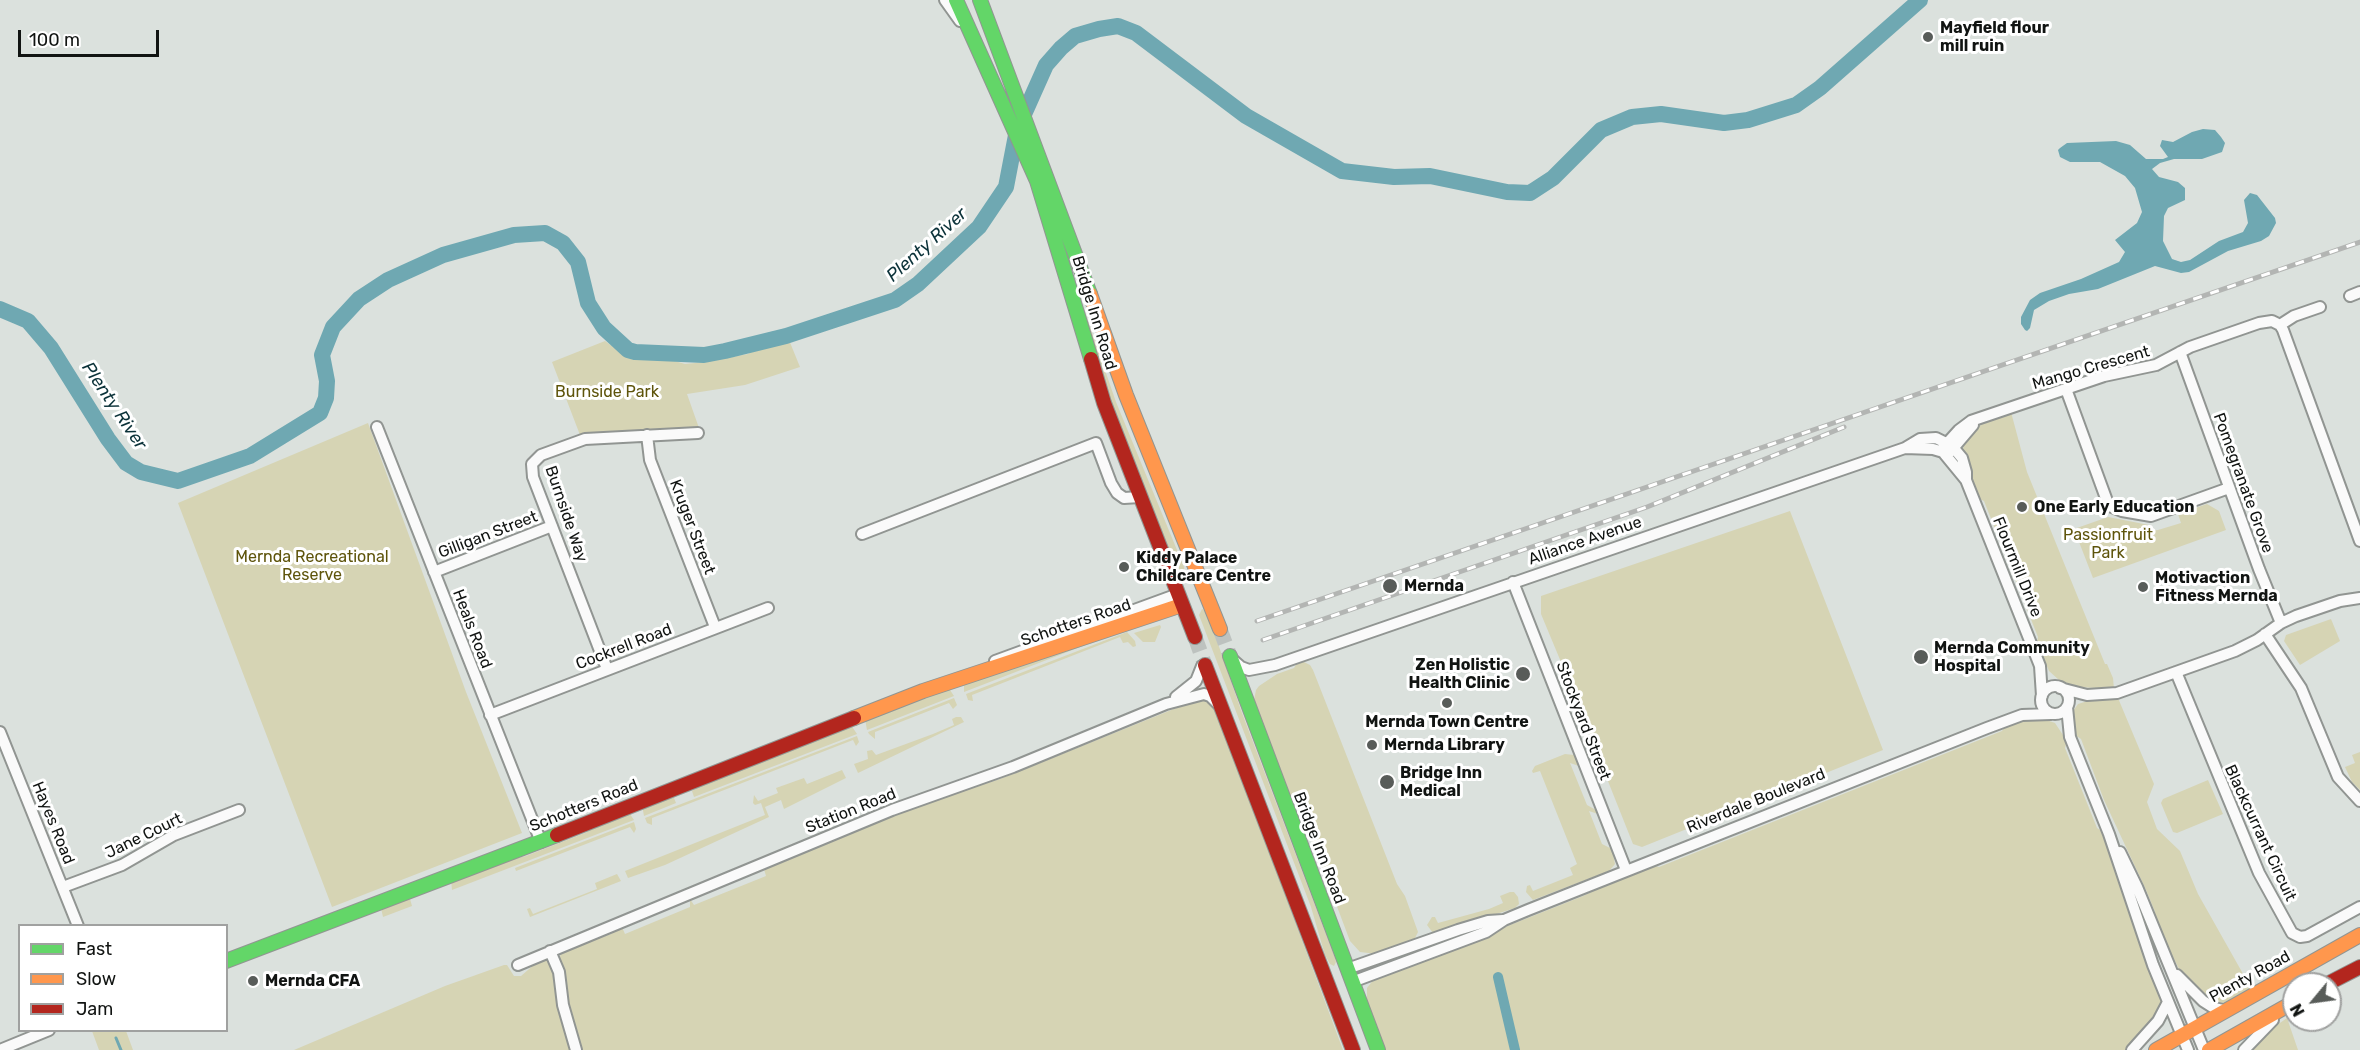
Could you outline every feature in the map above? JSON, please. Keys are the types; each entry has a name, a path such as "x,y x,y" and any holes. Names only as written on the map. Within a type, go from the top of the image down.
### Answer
{"main road":[{"name":"Bridge Inn Road","path":"956,0 1037,181 1104,403 1195,637"},
{"name":"Bridge Inn Road","path":"980,0 1138,428 1220,628"},
{"name":"Schotters Road","path":"228,960 480,863 541,842 675,787 954,680 1206,590"},
{"name":"Bridge Inn Road","path":"1230,656 1378,1050"},
{"path":"1204,665 1353,1050"},
{"name":"Plenty Road","path":"2156,1050 2360,934"},
{"path":"2342,976 2359,968"},
{"name":"Riverdale Boulevard","path":"1328,984 1350,976"},
{"path":"2209,1050 2282,1009"}],"street":[{"path":"945,0 988,68"},
{"name":"Mango Crescent","path":"1947,449 1964,425 1977,420 2115,373 2156,365 2180,352 2259,323 2272,321 2280,325 2294,316 2320,307"},
{"path":"2280,325 2360,541"},
{"name":"Pomegranate Grove","path":"2180,352 2274,610 2281,623"},
{"path":"2066,389 2107,501 2112,507 2151,516 2229,488"},
{"name":"Heals Road","path":"377,427 541,842"},
{"name":"Burnside Way","path":"608,669 532,473 532,464 537,458 585,439 698,433"},
{"name":"Kruger Street","path":"647,435 651,460 715,627"},
{"name":"Alliance Avenue","path":"1230,656 1241,668 1249,670 1275,665 1905,448 1914,441 1936,438 1947,449"},
{"path":"861,534 1096,443 1111,483 1118,493 1124,498 1140,496"},
{"name":"Flourmill Drive","path":"1947,449 1966,480 2040,666 2042,696"},
{"name":"Gilligan Street","path":"434,572 552,526"},
{"name":"Stockyard Street","path":"1513,582 1626,870"},
{"path":"2188,1050 2138,924 2109,834 2070,737 2043,707 2042,696 2049,688 2060,687 2087,695 2117,693 2235,651 2281,623 2340,601 2360,589"},
{"path":"2340,601 2360,598"},
{"name":"Cockrell Road","path":"490,715 768,608"},
{"path":"2265,634 2299,684 2338,777 2360,801"},
{"name":"Station Road","path":"1166,704 1196,681 1204,665"},
{"name":"Alliance Avenue","path":"1243,693 1248,681 1275,665"},
{"name":"Flourmill Drive","path":"2040,666 2060,687"},
{"name":"Blackcurrant Circuit","path":"2176,672 2259,873 2292,933 2300,937 2307,936 2360,907"},
{"path":"2060,687 2068,695 2070,737"},
{"name":"Station Road","path":"518,965 892,810 1013,767 1166,704 1207,694 1216,700 1224,713"},
{"path":"2051,714 2062,712 2087,695"},
{"name":"Riverdale Boulevard","path":"2022,715 2042,696"},
{"name":"Riverdale Boulevard","path":"1350,976 1433,952 1486,932 1504,920 1626,870 2022,715 2051,714"},
{"name":"Hayes Road","path":"0,732 77,924"},
{"name":"Jane Court","path":"63,887 122,865 174,835 239,810"},
{"path":"2109,834 2137,886 2204,1050"},
{"name":"Riverdale Boulevard","path":"1350,976 1429,940 1483,922 1504,920"},
{"path":"1429,940 1433,952"},
{"path":"550,951 559,972 563,1005 576,1050"},
{"path":"2169,965 2185,985 2214,1008 2223,1010"},
{"path":"2132,1050 2158,1021 2168,1002"},
{"path":"2244,1050 2282,1013"},
{"path":"0,1050 44,1032"}],"green space":[{"path":"1058,234 1116,402 1184,567 1186,582 1183,582 1175,565 1112,404 1073,289"},
{"name":"Burnside Park","path":"789,340 800,367 745,385 687,394 699,428 580,435 552,362 605,341 627,357 661,357 685,364 748,354 758,347"},
{"path":"2011,412 2027,472 2105,664 2113,678 2114,689 2077,687 2059,680 2049,671 2037,642 2038,637 1984,501 1978,498 1963,449 1965,440 1983,423"},
{"name":"Mernda Recreational Reserve","path":"368,423 466,692 522,833 332,907 178,503"},
{"name":"Passionfruit Park","path":"2207,504 2219,511 2226,530 2093,578 2074,529 2108,517 2149,525 2149,531 2158,530 2181,523 2178,514"},
{"path":"1790,511 1883,750 1642,847 1633,844 1588,731 1578,698 1573,695 1541,614 1541,596"},
{"path":"1202,609 1207,612 1242,713 1335,958 1334,966 1330,964 1325,955 1311,907 1199,615"},
{"path":"2331,619 2340,641 2300,665 2284,641 2286,635"},
{"path":"1160,625 1155,642 1143,642 1134,633"},
{"path":"1119,632 964,692 964,681"},
{"path":"1127,632 1135,641 1136,646 1133,647 1128,642 1123,643 1120,637 972,695 973,701 968,700 966,694"},
{"path":"1302,661 1310,665 1313,670 1418,932 1413,942 1377,954 1360,952 1350,941 1304,819 1286,787 1254,700 1259,686 1277,674 1294,668"},
{"path":"948,687 954,696 867,730 865,719"},
{"path":"954,698 957,705 953,709 949,703 875,732 875,739 868,732"},
{"path":"1201,698 1209,699 1217,712 1343,1050 580,1050 568,1010 559,958 562,952 611,934 622,927 625,934 690,907 690,899 694,905 766,876 764,869 917,806 1000,779"},
{"path":"2118,698 2154,784 2147,802 2157,829 2180,851 2198,894 2251,988 2223,1003 2208,1000 2180,971 2154,919 2155,912 2104,800 2081,739 2075,735 2073,711 2078,704 2091,700"},
{"path":"961,717 964,722 858,773 854,764 868,759 867,751 872,750 876,755 933,734 954,725 952,719"},
{"path":"2038,717 2055,723 2067,741 2065,748 2097,828 2103,832 2141,949 2161,998 2162,1002 2154,1020 2126,1050 1385,1050 1367,1002 1367,988 1374,979 1583,896 1633,872 1653,865 1659,867 2002,731 2006,725"},
{"path":"851,725 857,734 694,797 692,791 708,781"},
{"path":"857,736 859,742 856,746 853,740 652,818 652,825 647,823 645,818"},
{"path":"2360,752 2360,790 2352,782 2345,767 2355,763 2352,755"},
{"path":"1565,754 1574,755 1579,766 1570,763 1587,805 1596,810 1598,814 1589,811 1602,844 1612,849 1615,864 1609,871 1533,900 1526,892 1527,886 1530,885 1533,891 1573,875 1570,868 1577,864 1540,771 1533,773 1532,771 1535,766"},
{"path":"842,770 846,778 784,809 781,800 765,807 769,817 665,865 628,878 625,871 765,815 761,803 755,805 753,803 754,795 758,801 778,793 776,788 804,778 807,784"},
{"path":"2208,780 2223,814 2177,833 2173,832 2161,803 2163,799"},
{"path":"674,798 676,803 644,816 642,805"},
{"path":"628,811 634,820 452,890 451,879 487,866 526,856 585,833"},
{"path":"634,822 636,829 634,833 630,827 516,871 515,868"},
{"path":"617,874 621,881 530,917 527,909 530,908 533,914 597,889 595,883"},
{"path":"1514,892 1518,897 1519,904 1515,908 1437,933 1433,933 1427,925 1432,917 1435,917 1438,923 1489,909 1503,903 1500,896"},
{"path":"403,899 410,899 412,906 383,917 381,908"},
{"path":"547,960 554,972 572,1050 294,1050 445,986 504,965 507,965 514,976 521,976 536,963"},
{"path":"2282,1022 2282,1032 2292,1032 2298,1050 2250,1050"},
{"path":"92,1032 126,1032 133,1050 99,1050"}],"water":[{"path":"2203,129 2215,130 2221,137 2225,143 2222,152 2202,159 2174,159 2160,163 2152,169 2159,177 2178,182 2185,188 2185,200 2168,208 2164,216 2163,241 2172,259 2181,262 2190,260 2219,241 2243,232 2248,223 2244,200 2250,193 2257,195 2275,218 2276,223 2269,236 2261,241 2228,251 2189,272 2181,273 2155,266 2098,289 2069,294 2049,301 2034,310 2030,328 2025,330 2021,324 2021,317 2030,300 2040,293 2081,279 2119,262 2125,252 2115,240 2137,223 2142,212 2135,188 2125,176 2100,162 2070,162 2060,157 2058,150 2067,143 2116,141 2130,145 2146,159 2163,159 2168,157 2160,146 2162,140 2173,142"}],"waterway":[{"name":"Plenty River","path":"0,309 28,321 51,348 108,439 126,463 141,472 178,481 250,456 320,413 326,398 327,381 322,355 333,327 359,299 388,280 443,255 514,235 545,233 563,243 578,262 588,303 604,328 628,350 635,352 704,355 725,351 786,336 895,300 918,284 979,227 1006,187 1017,130 1046,65 1075,36 1099,29 1118,26 1136,33 1246,116 1342,171 1394,177 1430,176 1507,192 1530,193 1553,178 1601,130 1632,117 1661,114 1724,123 1748,120 1796,105 1820,88 1920,0"},
{"path":"1498,977 1515,1050"},
{"path":"116,1038 121,1050"}],"tunnel":[{"path":"1220,629 1230,656"},
{"path":"1195,637 1205,665"}],"railway":[{"path":"1257,621 2360,242"},
{"path":"1263,640 1647,507 1844,427"}],"traffic: fast":[{"path":"956,0 1037,181 1091,359"},
{"path":"980,0 1090,294"},
{"path":"1230,656 1378,1050"},
{"path":"228,960 557,835"}],"traffic: slow":[{"path":"1090,294 1126,395 1220,629"},
{"path":"854,718 923,691 1182,605"},
{"path":"2156,1050 2360,935"},
{"path":"2209,1050 2282,1009"}],"traffic: jam":[{"path":"1091,359 1104,403 1195,637"},
{"path":"1205,665 1353,1050"},
{"path":"557,835 854,718"},
{"path":"2342,976 2360,967"}],"place":[{"name":"Mayfield flour mill ruin","path":"1928,37"},
{"name":"One Early Education","path":"2022,507"},
{"name":"Kiddy Palace Childcare Centre","path":"1124,567"},
{"name":"Mernda","path":"1390,586"},
{"name":"Motivaction Fitness Mernda","path":"2143,587"},
{"name":"Mernda Community Hospital","path":"1921,657"},
{"name":"Zen Holistic Health Clinic","path":"1523,674"},
{"name":"Mernda Town Centre","path":"1447,703"},
{"name":"Mernda Library","path":"1372,745"},
{"name":"Bridge Inn Medical","path":"1387,782"},
{"name":"Mernda CFA","path":"253,981"}]}
